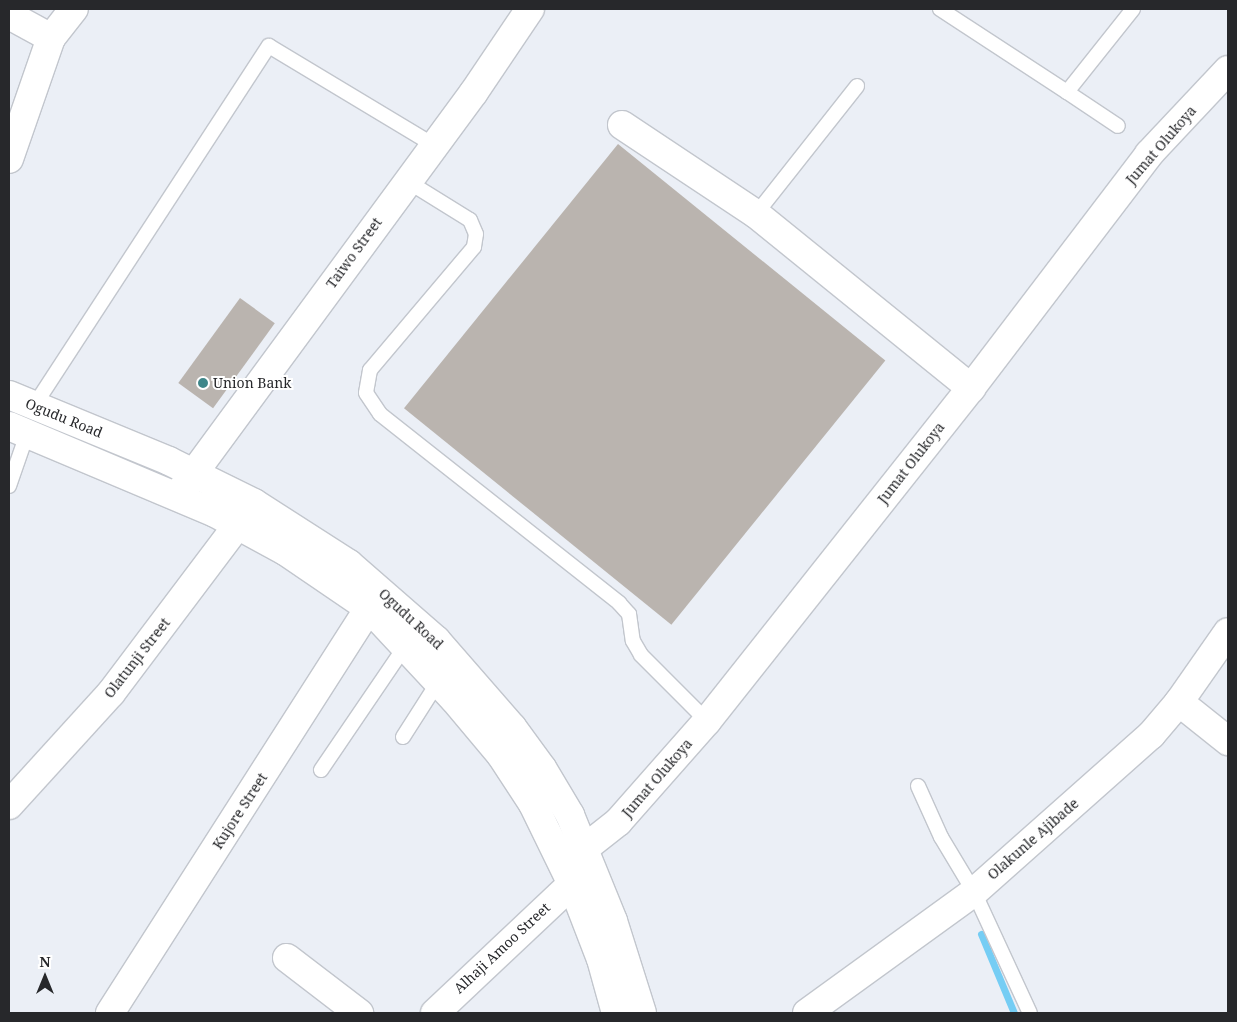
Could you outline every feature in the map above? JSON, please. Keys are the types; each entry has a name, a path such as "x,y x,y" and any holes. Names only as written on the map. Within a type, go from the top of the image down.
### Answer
{"street":[{"path":"9,159 51,38 74,9"},
{"name":"Taiwo Street","path":"177,496 434,145 530,9"},
{"path":"9,15 51,38"},
{"name":"Jumat Olukoya","path":"584,848 618,822 707,721 971,388 1149,154 1228,70"},
{"path":"622,125 756,214 971,388"},
{"name":"Ogudu Road","path":"9,395 193,472 247,514 285,551 369,608 406,645 501,756 551,836 601,959 616,1013"},
{"name":"Ogudu Road","path":"18,430 177,496 247,514 349,564 436,640 512,727 542,768 584,848 612,921 642,1013"},
{"name":"Olatunji Street","path":"12,794 111,693 247,514"},
{"name":"Kujore Street","path":"110,1013 369,608"},
{"name":"Olakunle Ajibade","path":"807,1013 974,892 1151,735 1179,702 1228,632"},
{"path":"1179,702 1228,741"},
{"name":"Alhaji Amoo Street","path":"435,1013 572,884"},
{"path":"287,958 359,1013"}],"lane":[{"path":"940,9 1118,126"},
{"path":"1068,92 1133,9"},
{"path":"34,406 269,46 434,145"},
{"path":"756,214 857,86"},
{"path":"407,182 470,220 476,234 474,247 370,370 366,393 380,414 619,603 630,614 633,641 641,655 707,721"},
{"path":"9,486 18,430"},
{"path":"321,770 406,645"},
{"path":"402,736 438,682"},
{"path":"918,786 941,837 974,892 1030,1013"}],"building":[{"path":"618,144 885,360 671,625 404,408"},
{"path":"240,298 275,323 213,408 178,383"}],"waterway":[{"path":"981,934 1014,1013"}],"place":[{"name":"Union Bank","path":"203,383"}]}
